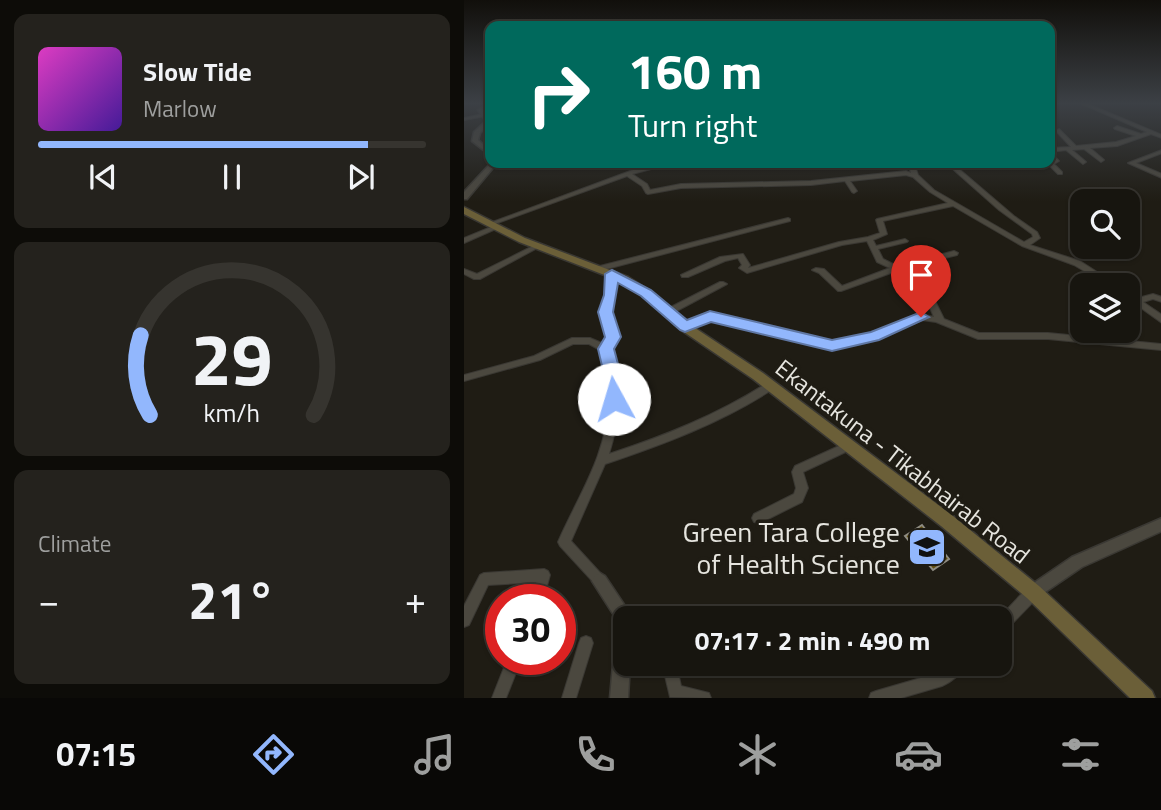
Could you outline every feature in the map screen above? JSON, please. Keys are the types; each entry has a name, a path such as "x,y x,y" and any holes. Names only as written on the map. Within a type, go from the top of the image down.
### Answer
{"main road":[{"name":"Ekantakuna - Tikabhairab Road","path":"464,211 646,293 685,327 850,445 1033,593 1145,698"}],"street":[{"path":"1064,137 1075,148"},
{"path":"1055,151 1117,144 1139,137"},
{"path":"1085,147 1101,160"},
{"path":"1067,148 1083,162"},
{"path":"1161,151 1131,163 1161,176"},
{"path":"464,197 490,168"},
{"path":"464,241 493,226 628,174 651,168"},
{"path":"913,168 915,176"},
{"path":"956,168 973,181 996,205 1035,233 1037,238 1025,245"},
{"path":"1055,168 1060,173"},
{"path":"628,174 645,185 648,192 654,193 681,186 830,182 906,173 1025,245 1077,262 1094,273"},
{"path":"847,180 854,191"},
{"path":"685,275 724,258 740,256 746,265 743,268 747,271 841,243 869,239 884,234 879,220 954,204"},
{"path":"617,606 600,581 564,542 603,460 615,416 614,383 606,349 613,337 606,312 611,295 607,276 788,220"},
{"path":"869,239 880,260 900,267 923,285 941,321"},
{"path":"875,247 905,242"},
{"path":"464,271 477,277 537,246"},
{"path":"816,270 821,271 841,289 900,267 954,253"},
{"path":"668,312 723,284"},
{"path":"1140,300 1153,296 1161,300"},
{"path":"1140,303 1161,320"},
{"path":"685,327 710,316 832,345 874,337 921,317 941,321 978,336 1048,336 1161,347"},
{"path":"464,378 537,358 572,341 590,341 606,349"},
{"path":"603,460 699,426 739,407 770,386"},
{"path":"758,518 798,498 802,488 797,472 799,470 850,445"},
{"path":"1012,614 1033,593 1077,562 1161,524"},
{"path":"464,620 484,579 543,575 541,584"},
{"path":"569,698 586,643"},
{"path":"499,698 508,675"},
{"path":"619,698 622,676"},
{"path":"672,676 675,692 704,698"},
{"path":"876,698 946,676"}],"building":[{"name":"Green Tara College of Health Science","path":"922,525 949,559 933,570 905,536"}],"place":[{"name":"Green Tara College of Health Science","path":"927,547"}],"route":[{"path":"614,399 614,383 606,349 613,337 606,312 611,295 612,274 646,293 685,327 710,316 763,331 832,345 874,337 921,317"}]}
